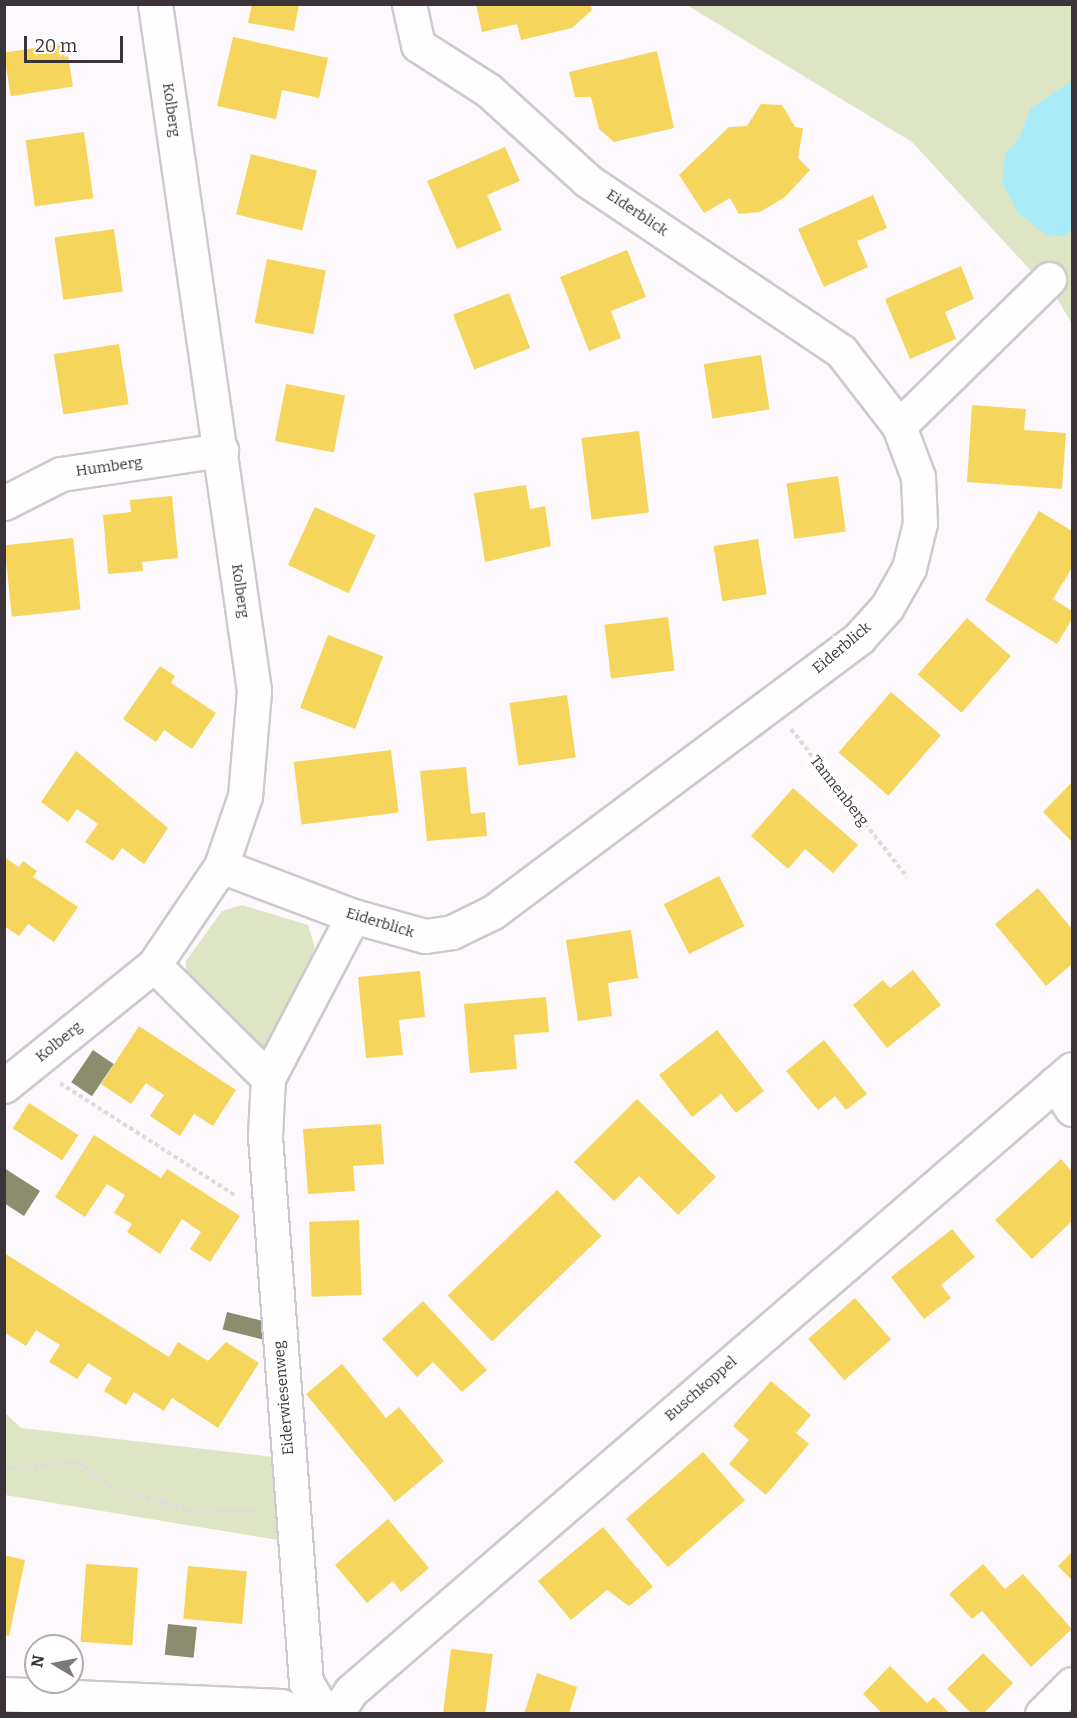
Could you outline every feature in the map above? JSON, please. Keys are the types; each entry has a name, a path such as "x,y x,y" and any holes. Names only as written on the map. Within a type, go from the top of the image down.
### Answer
{"street":[{"name":"Kolberg","path":"4,1086 154,964 221,866 245,796 254,690 155,4"},
{"name":"Eiderblick","path":"221,866 353,916 425,936 452,932 493,912 859,638 887,607 909,568 920,523 918,477 899,426 841,351 587,180 488,90 418,45 409,4"},
{"path":"899,426 1049,279"},
{"name":"Humberg","path":"4,503 61,474 221,450"},
{"path":"154,964 268,1078 353,916"},
{"name":"Eiderwiesenweg","path":"268,1078 271,1220 306,1682 325,1713"},
{"name":"Buschkoppel","path":"336,1713 351,1691 1067,1087"},
{"path":"1042,1713 1072,1684"},
{"path":"4,1694 281,1706 303,1713"}],"path":[{"name":"Tannenberg","path":"772,705 907,877"},
{"path":"36,1060 51,1077 271,1220"},
{"path":"4,1468 79,1462 110,1486 194,1512 294,1509"}],"green space":[{"path":"687,5 1072,5 1072,324 1058,300 912,142"},
{"path":"242,905 308,925 315,948 311,977 274,1051 257,1054 186,974 186,961 222,911"},
{"path":"4,1412 21,1428 273,1457 278,1540 5,1495"}],"water":[{"path":"1072,80 1072,228 1066,236 1046,235 1018,213 1002,182 1005,155 1021,134 1030,109"}],"building: Wohnen":[{"path":"252,4 299,4 294,31 248,23"},
{"path":"476,4 590,4 592,10 572,28 521,40 517,24 482,32"},
{"path":"233,37 328,58 319,98 282,90 276,119 217,106"},
{"path":"66,43 73,86 11,96 4,53"},
{"path":"657,51 674,128 614,142 599,129 591,97 575,97 569,72"},
{"path":"761,104 782,105 795,127 803,128 798,158 810,170 785,197 760,212 739,214 730,198 704,213 679,175 729,127 747,126"},
{"path":"84,132 93,198 35,207 26,140"},
{"path":"505,147 520,181 487,195 502,230 457,249 427,181"},
{"path":"251,154 317,170 302,231 236,214"},
{"path":"873,195 887,228 857,241 868,267 824,287 798,229"},
{"path":"114,229 123,291 63,300 55,237"},
{"path":"627,250 646,297 611,311 621,338 589,351 560,277"},
{"path":"267,259 326,270 313,334 255,323"},
{"path":"961,266 974,299 945,312 956,339 910,359 885,299"},
{"path":"509,293 530,348 474,370 453,315"},
{"path":"119,344 129,404 63,415 54,354"},
{"path":"761,355 770,409 712,418 704,364"},
{"path":"286,384 345,395 334,452 275,441"},
{"path":"972,405 1026,409 1024,430 1066,433 1062,489 967,482"},
{"path":"639,431 649,512 591,519 581,438"},
{"path":"838,476 846,531 794,539 787,483"},
{"path":"526,485 530,509 545,506 551,546 485,562 474,493"},
{"path":"172,496 178,558 142,562 143,571 108,574 103,515 131,512 130,500"},
{"path":"315,507 376,535 349,593 288,565"},
{"path":"1039,511 1072,531 1072,568 1053,599 1072,611 1072,619 1057,644 985,600"},
{"path":"73,538 81,610 12,617 4,545"},
{"path":"758,539 767,594 722,601 714,546"},
{"path":"668,617 675,671 611,678 604,625"},
{"path":"967,618 1011,656 962,713 918,675"},
{"path":"328,635 383,656 355,729 300,708"},
{"path":"160,666 175,676 171,683 216,713 192,749 164,730 156,742 123,719"},
{"path":"891,692 941,735 888,796 839,752"},
{"path":"567,695 576,757 518,765 510,703"},
{"path":"391,750 399,813 301,824 294,762"},
{"path":"76,751 168,828 144,864 122,848 113,861 85,842 98,824 77,809 68,822 41,802"},
{"path":"466,767 471,814 485,812 487,836 427,841 420,771"},
{"path":"1072,782 1072,842 1043,812"},
{"path":"793,788 858,845 833,873 805,849 788,869 751,836"},
{"path":"4,857 19,867 23,861 37,871 33,877 78,907 54,942 28,924 19,936 4,926"},
{"path":"719,876 744,926 689,954 664,904"},
{"path":"1038,888 1072,929 1072,964 1046,986 995,924"},
{"path":"631,930 638,978 608,983 612,1016 578,1021 566,940"},
{"path":"913,970 941,1005 887,1048 853,1005 883,980 890,988"},
{"path":"420,971 425,1017 399,1020 403,1055 366,1058 358,977"},
{"path":"546,997 549,1032 514,1035 517,1069 470,1073 464,1004"},
{"path":"139,1026 236,1090 213,1126 194,1114 180,1136 150,1116 164,1095 146,1083 131,1104 101,1084"},
{"path":"717,1030 764,1091 736,1113 721,1094 692,1117 659,1075"},
{"path":"824,1040 867,1094 846,1110 835,1096 818,1110 786,1071"},
{"path":"637,1099 716,1177 678,1215 639,1176 614,1201 574,1162"},
{"path":"29,1103 78,1135 62,1160 13,1128"},
{"path":"381,1124 384,1164 353,1166 355,1191 308,1194 303,1129"},
{"path":"94,1135 161,1178 167,1169 240,1216 210,1262 190,1249 201,1232 182,1219 160,1254 127,1232 132,1224 114,1213 125,1195 107,1184 85,1217 55,1197"},
{"path":"1061,1159 1072,1172 1072,1221 1032,1259 995,1220"},
{"path":"557,1190 601,1236 492,1342 448,1296"},
{"path":"359,1220 362,1295 312,1297 309,1222"},
{"path":"952,1229 975,1257 941,1285 951,1298 924,1319 891,1277"},
{"path":"4,1253 169,1357 178,1342 208,1361 226,1342 259,1363 218,1428 172,1398 164,1411 134,1392 126,1405 104,1391 112,1378 88,1363 77,1379 49,1362 60,1345 36,1330 26,1346 4,1332"},
{"path":"855,1298 891,1340 844,1380 808,1339"},
{"path":"423,1301 487,1370 462,1392 433,1362 417,1377 382,1339"},
{"path":"342,1364 386,1418 399,1407 444,1461 395,1502 306,1394"},
{"path":"771,1381 811,1415 796,1433 809,1444 766,1495 729,1464 749,1440 733,1426"},
{"path":"703,1452 745,1500 668,1567 626,1519"},
{"path":"388,1519 429,1568 401,1592 393,1581 367,1603 335,1565"},
{"path":"603,1527 653,1587 629,1606 607,1590 571,1620 538,1581"},
{"path":"1072,1552 1072,1580 1058,1566"},
{"path":"4,1555 25,1560 9,1636 4,1635"},
{"path":"86,1564 138,1568 132,1645 84,1642 84,1634 81,1634"},
{"path":"983,1564 1005,1589 1023,1574 1072,1629 1031,1667 982,1611 972,1619 949,1594"},
{"path":"188,1566 247,1571 242,1624 183,1619"},
{"path":"451,1649 493,1654 485,1714 443,1714"},
{"path":"983,1653 1013,1683 983,1714 972,1714 947,1689"},
{"path":"890,1666 927,1703 934,1697 950,1714 883,1714 863,1694"},
{"path":"537,1673 577,1687 569,1714 524,1714"}],"building: Industrie":[{"path":"93,1050 114,1064 92,1096 71,1082"},
{"path":"4,1168 40,1191 24,1216 4,1203"},
{"path":"227,1312 267,1322 262,1339 223,1329"},
{"path":"168,1624 197,1627 194,1658 165,1655"}]}
